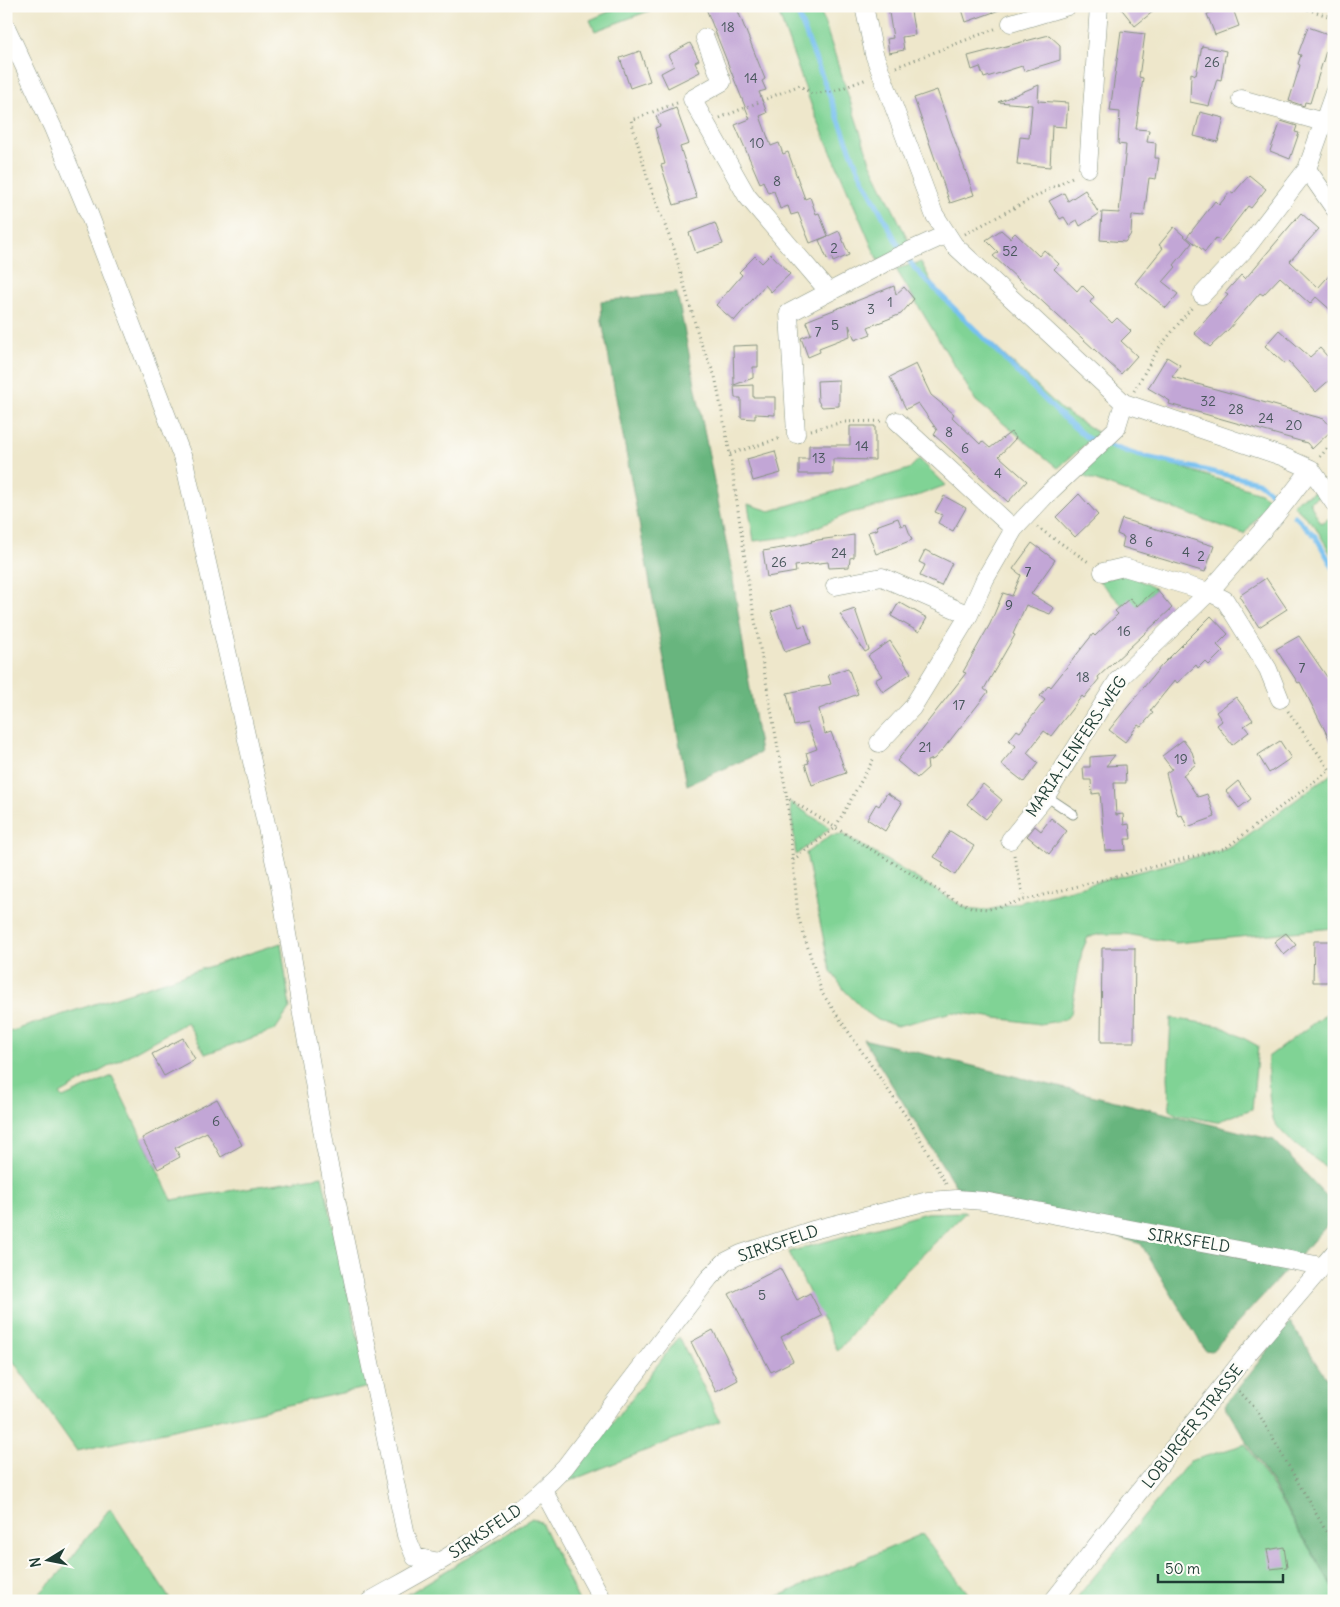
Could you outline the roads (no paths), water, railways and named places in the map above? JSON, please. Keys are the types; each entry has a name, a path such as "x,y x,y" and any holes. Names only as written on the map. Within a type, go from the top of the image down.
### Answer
{"street":[{"path":"864,6 874,54 934,214 954,245 1124,403 1284,457 1311,469 1334,503"},
{"path":"1011,23 1068,6"},
{"path":"1088,168 1099,6"},
{"path":"6,27 53,128 89,214 184,461 279,881 324,1146 406,1535 415,1557 439,1562"},
{"path":"705,38 722,82 692,99 747,196 829,292"},
{"path":"1202,295 1247,247 1307,169 1334,93"},
{"path":"1241,98 1323,122"},
{"path":"1307,169 1334,208"},
{"path":"796,434 789,313 892,259 947,234"},
{"path":"879,743 912,708 969,615 985,579 1014,529 1045,496 1116,429 1124,403"},
{"path":"897,421 1014,529"},
{"name":"MARIA-LENFERS-WEG","path":"1010,840 1046,796 1118,680 1209,592 1275,516 1311,469"},
{"path":"1102,572 1124,567 1209,592 1225,600 1268,669 1280,699"},
{"path":"835,586 882,576 969,615"},
{"name":"SIRKSFELD","path":"370,1601 482,1537 543,1490 564,1467 695,1295 725,1262 760,1246 868,1215 928,1201 957,1199 984,1201 1328,1259"},
{"name":"LOBURGER STRASSE","path":"1053,1601 1224,1385 1328,1259"},
{"path":"543,1490 603,1601"}],"lane":[{"path":"1046,796 1073,814"}],"waterway":[{"path":"795,6 857,167 896,241 915,269 1058,413 1087,438 1098,442"},
{"path":"1105,444 1137,455 1258,482 1272,493"},
{"path":"1295,516 1316,537 1334,569"}]}
